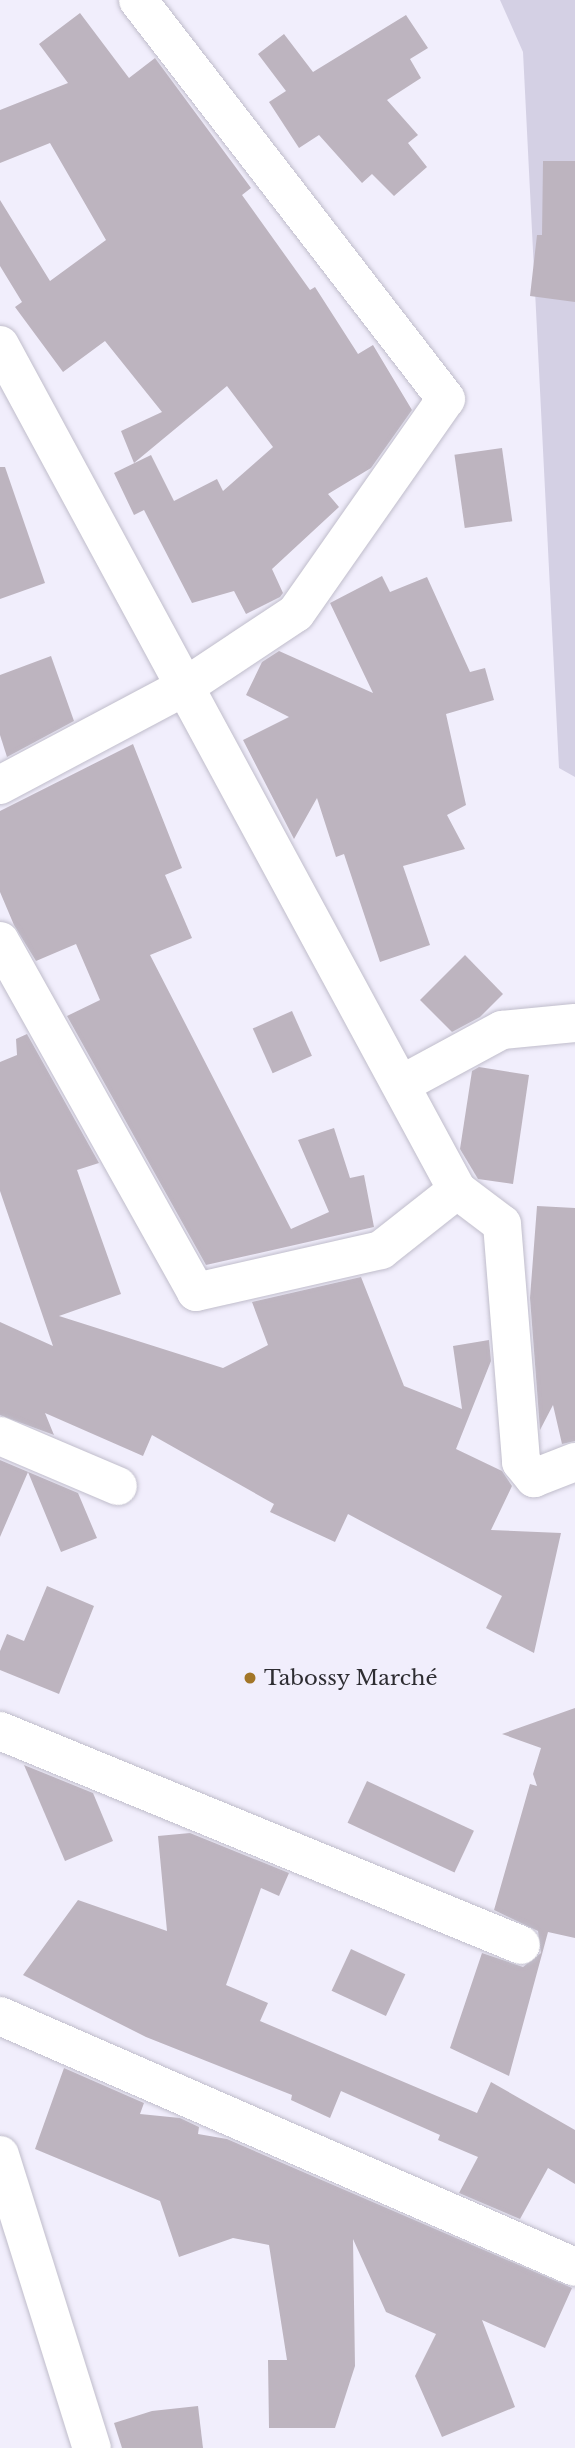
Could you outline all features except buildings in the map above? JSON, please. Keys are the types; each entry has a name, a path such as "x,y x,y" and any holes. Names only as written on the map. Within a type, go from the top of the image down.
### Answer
{"street":[{"path":"0,785 186,686 296,613 446,399 138,0"},
{"path":"0,345 457,1190 502,1224 521,1462 534,1478 575,1462"},
{"path":"0,941 196,1292 381,1250 457,1190"},
{"path":"402,1084 502,1030 575,1023"},
{"path":"0,1436 118,1486"},
{"path":"0,1731 521,1945"},
{"path":"0,2016 575,2267"},
{"path":"0,2155 92,2448"}],"shaded area":[{"path":"500,0 575,0 575,777 559,768 523,52"}],"place":[{"name":"Tabossy Marché","path":"250,1678"}]}
